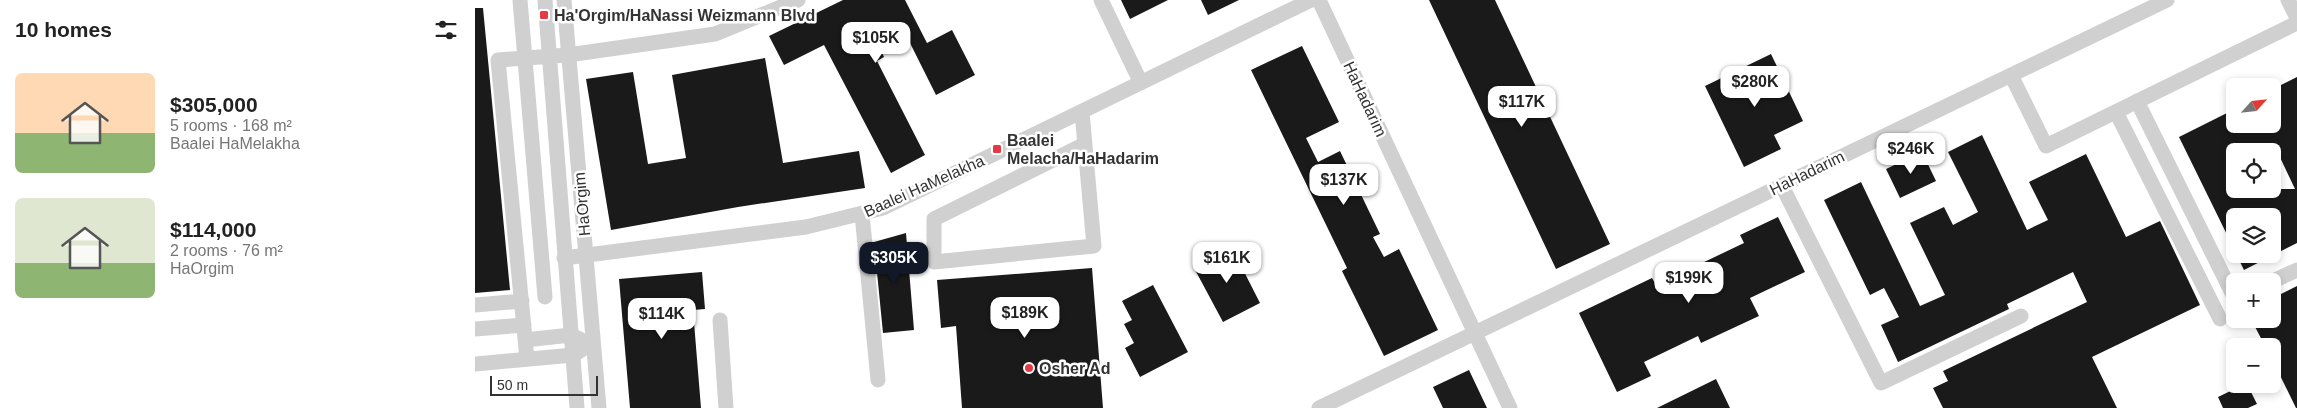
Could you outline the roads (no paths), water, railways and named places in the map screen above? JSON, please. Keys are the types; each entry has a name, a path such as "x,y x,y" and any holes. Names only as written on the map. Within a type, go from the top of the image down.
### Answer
{"street":[{"path":"520,0 545,297"},
{"name":"HaOrgim","path":"545,0 577,408"},
{"name":"HaOrgim","path":"565,0 568,55 599,408"},
{"path":"527,359 498,60 568,55 715,34 798,0"},
{"path":"1101,0 1141,83"},
{"name":"Baalei HaMelakha","path":"564,258 806,227 862,214 915,194 1311,0"},
{"name":"HaHadarim","path":"1319,0 1475,333"},
{"name":"HaHadarim","path":"1319,408 2167,0"},
{"path":"2288,0 2297,18"},
{"path":"2011,75 2046,146 2297,23"},
{"path":"2137,101 2226,281"},
{"path":"1082,112 1085,144 1093,246 934,262 934,219 1085,144"},
{"path":"2116,112 2220,319"},
{"path":"1782,186 1881,384 2021,316"},
{"path":"862,214 878,380"},
{"path":"2281,277 2297,270"},
{"path":"475,305 522,301"},
{"path":"720,320 726,408"},
{"path":"475,329 524,325"},
{"path":"1475,333 1510,408"},
{"path":"525,340 571,336 593,343"},
{"path":"475,364 573,355 593,343"}],"place":[{"name":"Ha'Orgim/HaNassi Weizmann Blvd","path":"544,15"},
{"name":"Baalei Melacha/HaHadarim","path":"997,149"},
{"name":"Osher Ad","path":"1029,368"}]}
